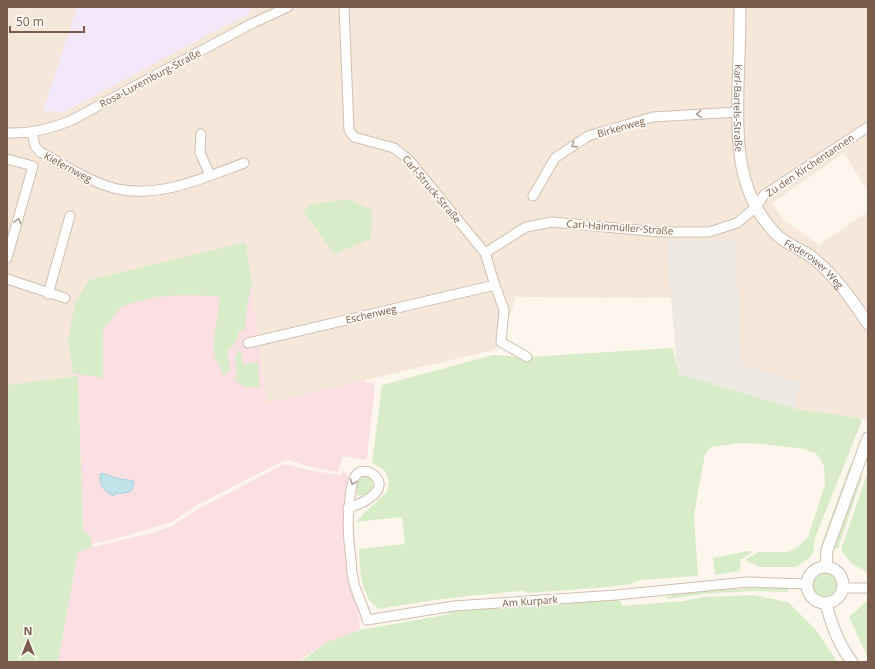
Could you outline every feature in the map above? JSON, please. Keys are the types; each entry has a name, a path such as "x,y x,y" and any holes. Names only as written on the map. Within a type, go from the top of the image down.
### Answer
{"street":[{"name":"Rosa-Luxemburg-Straße","path":"7,133 32,132 55,127 70,121 272,10 288,7"},
{"name":"Carl-Struck-Straße","path":"344,7 349,130 354,138 394,148 409,160 485,253 494,285 504,310 501,342 527,357"},
{"name":"Karl-Bartels-Straße","path":"740,7 738,148 747,187 756,207"},
{"name":"Birkenweg","path":"533,196 555,158 588,136 654,117 738,112"},
{"name":"Zu den Kirchentannen","path":"756,207 764,195 868,127"},
{"name":"Kiefernweg","path":"32,132 35,146 40,152 82,175 116,188 129,191 155,190 181,185 244,163"},
{"path":"201,134 200,154 210,175"},
{"path":"7,159 33,166 7,258"},
{"name":"Carl-Hainmüller-Straße","path":"485,253 526,227 552,222 660,232 709,232 737,223 756,207"},
{"name":"Federower Weg","path":"756,207 767,224 780,238 810,256 834,277 851,297 868,324"},
{"path":"48,294 70,216"},
{"path":"7,279 48,294 65,298"},
{"name":"Eschenweg","path":"248,343 494,285"},
{"path":"826,567 827,550 868,438"},
{"name":"Am Kurpark","path":"348,508 347,523 353,582 367,620 454,606 616,596 747,582 792,582 807,584"},
{"path":"826,567 835,570 838,573 842,581 843,588 838,598 826,603 819,602 813,598 809,592 807,584 813,572 819,568 826,567"},
{"path":"843,588 868,588"},
{"path":"826,603 831,623 845,653 852,662"}],"shaded area":[{"path":"7,7 868,7 868,192 844,153 772,203 784,220 819,245 868,211 868,420 796,409 678,374 671,298 516,297 501,342 494,350 267,403 246,244 78,376 7,385"},
{"path":"77,7 252,7 248,15 226,25 64,112 43,111"},
{"path":"736,239 741,365 800,381 796,409 678,374 666,241"},
{"path":"246,244 267,403 365,380 366,383 372,382 375,387 367,458 365,460 343,456 338,472 315,468 288,460 283,461 197,505 172,522 118,538 91,544 90,535 83,531 78,376 73,373 68,341 75,304"},
{"path":"284,464 341,475 343,471 348,477 343,533 350,582 354,600 358,603 359,608 360,630 327,642 297,662 58,662 78,552 92,547 152,533 172,526 200,508"}],"green space":[{"path":"348,199 372,210 371,239 334,254 303,211 311,205"},
{"path":"242,243 246,244 252,284 247,306 245,329 238,332 238,339 227,352 230,369 224,376 215,357 213,345 220,298 216,296 184,295 155,297 122,306 103,330 103,378 73,373 68,341 75,304 89,280"},
{"path":"673,348 679,374 796,409 861,418 861,423 815,538 813,553 808,559 795,567 759,567 745,560 758,552 788,552 799,546 808,537 825,485 824,467 820,458 815,453 805,449 739,443 711,447 705,454 694,515 698,576 640,580 630,584 609,587 528,593 522,591 468,596 380,609 373,604 368,598 362,582 359,549 405,544 402,517 356,522 387,492 389,481 385,471 372,463 382,385 493,355 527,357"},
{"path":"240,349 243,364 258,362 260,387 246,387 234,380 237,372 235,358"},
{"path":"78,376 83,531 90,535 92,547 78,552 58,662 7,662 7,385"},
{"path":"850,465 853,466 824,544 820,550 822,543"},
{"path":"868,471 868,573 851,563 841,550"},
{"path":"369,476 373,481 373,487 367,493 359,496 356,493 358,482 361,478"},
{"path":"859,476 862,477 838,549 834,547"},
{"path":"748,551 753,552 740,560 740,571 715,575 713,558"},
{"path":"825,569 836,573 840,584 836,595 825,599 814,595 810,584 814,573"},
{"path":"749,588 788,588 788,592 754,591 703,594 668,599 665,597 687,592"},
{"path":"616,595 623,606 683,601 703,597 754,595 788,602 817,631 837,662 300,662 327,642 360,630 449,614 445,607"},
{"path":"868,600 868,658 849,617"}],"water":[{"path":"101,473 116,478 134,481 133,487 127,492 115,493 114,496 101,484"}]}
